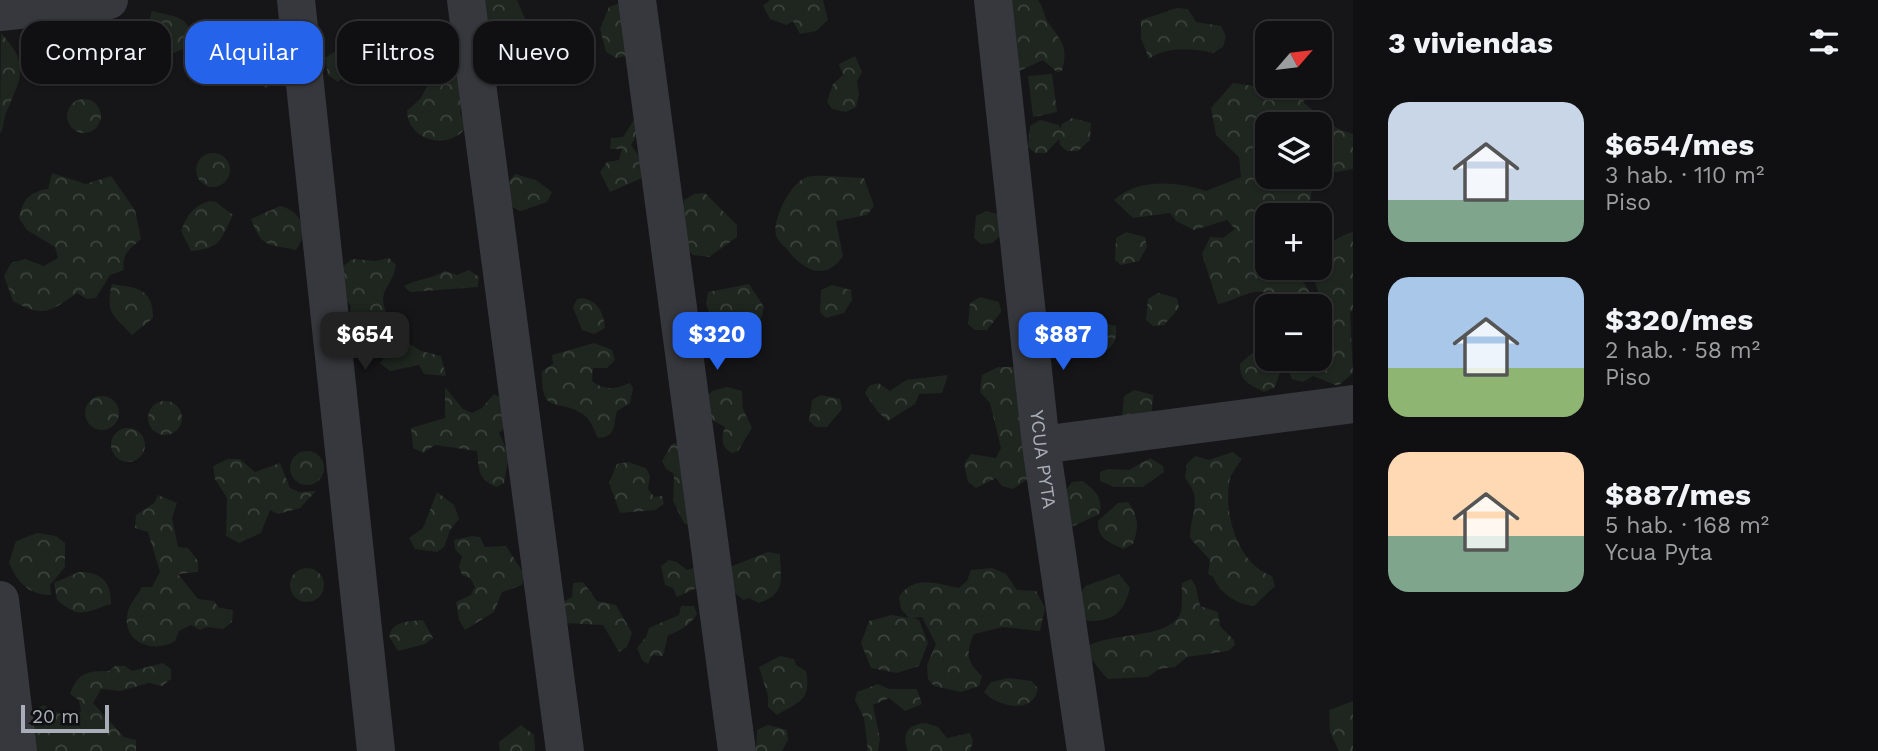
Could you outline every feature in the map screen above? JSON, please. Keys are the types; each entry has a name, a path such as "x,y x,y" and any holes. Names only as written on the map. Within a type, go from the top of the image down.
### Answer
{"street":[{"path":"0,12 109,0"},
{"path":"296,0 376,751"},
{"path":"466,0 565,751"},
{"path":"637,0 737,751"},
{"name":"YCUA PYTA","path":"993,0 1041,445 1086,751"},
{"path":"1041,445 1353,404"},
{"path":"0,600 18,751"}],"green space":[{"path":"483,0 517,0 526,21 489,21"},
{"path":"770,0 823,0 828,20 816,31 800,34 793,21 787,25 770,19 763,6"},
{"path":"1003,0 1038,0 1063,46 1062,71 1057,72 1043,60 1019,71"},
{"path":"620,3 627,56 616,58 606,52 600,29 609,7"},
{"path":"1177,8 1188,9 1196,22 1221,26 1226,36 1223,47 1213,53 1189,49 1171,50 1149,59 1141,38 1141,20"},
{"path":"152,11 185,22 185,48 171,54 171,21 149,21"},
{"path":"1,33 17,54 20,72 0,134"},
{"path":"337,50 337,81 328,75 325,58"},
{"path":"855,56 862,72 857,81 859,94 856,107 846,112 832,109 827,102 833,84 843,75 839,64"},
{"path":"459,69 467,76 460,112 466,127 451,139 431,140 422,136 409,122 407,111 421,98 428,84 459,84"},
{"path":"1052,74 1057,112 1033,117 1028,76"},
{"path":"1233,83 1255,86 1255,98 1304,98 1304,103 1315,112 1255,112 1255,189 1312,189 1310,203 1255,203 1255,280 1302,280 1309,294 1259,292 1218,304 1202,254 1210,237 1223,238 1235,229 1227,220 1194,230 1176,221 1170,213 1133,218 1114,200 1123,193 1146,185 1183,185 1206,191 1241,177 1239,157 1216,135 1211,108"},
{"path":"84,99 96,104 101,116 96,128 84,133 72,128 67,116 72,104"},
{"path":"642,107 639,132 631,145 646,166 642,178 610,192 600,172 607,162 619,160 622,149 610,149 611,138 623,137"},
{"path":"1072,118 1091,123 1090,140 1078,151 1067,151 1060,145 1059,139 1046,153 1035,153 1028,147 1030,126 1040,120 1059,125 1060,129 1062,124"},
{"path":"1332,124 1353,134 1353,169 1332,173"},
{"path":"213,153 225,158 230,170 225,182 213,187 201,182 196,170 201,158"},
{"path":"52,173 86,184 111,176 135,210 141,239 125,256 124,270 110,275 96,298 87,299 77,293 60,305 40,311 13,301 4,276 11,263 25,259 44,266 58,258 55,247 27,230 19,218 28,197 48,189"},
{"path":"515,174 536,180 552,192 547,202 521,211 510,206 504,188"},
{"path":"807,177 864,178 874,206 867,215 836,221 843,256 836,265 828,269 821,271 806,267 776,235 779,212 788,195"},
{"path":"705,193 737,225 737,237 709,257 693,255 686,244 682,229 684,200 694,194"},
{"path":"216,202 233,215 219,241 209,248 191,251 181,231 192,212 199,205"},
{"path":"280,206 294,213 302,224 302,237 296,250 268,244 259,236 251,219"},
{"path":"986,211 1005,216 1004,233 992,243 981,244 974,238 976,216"},
{"path":"1126,232 1145,237 1147,247 1139,261 1121,265 1115,260 1116,238"},
{"path":"1353,232 1353,310 1350,313 1353,373 1338,386 1313,376 1303,382 1292,379 1289,371 1332,371 1332,294 1319,294 1315,280 1332,280 1332,243"},
{"path":"389,258 396,265 383,301 389,318 385,329 363,336 355,332 348,321 351,306 339,291 341,268 352,259 375,261"},
{"path":"469,270 479,277 478,287 410,292 404,286 445,271 457,275"},
{"path":"112,284 142,291 150,301 153,318 132,335 115,318 110,308"},
{"path":"749,284 764,307 761,319 742,337 718,337 706,304 708,292"},
{"path":"832,285 851,290 852,300 844,313 826,318 820,312 821,290"},
{"path":"1158,293 1177,298 1179,308 1164,325 1153,326 1146,320 1148,299"},
{"path":"980,297 999,302 1001,312 987,330 975,330 968,324 970,303"},
{"path":"582,298 596,305 603,317 605,328 594,334 582,330 573,307 577,299"},
{"path":"1097,321 1116,326 1115,338 1108,349 1092,354 1085,348 1087,326"},
{"path":"594,343 612,350 615,360 607,368 593,368 592,381 610,388 630,383 633,389 630,403 617,411 611,433 598,438 590,422 581,413 547,400 542,385 542,371 553,364 552,355"},
{"path":"410,344 421,351 441,356 446,376 424,374 419,365 390,371 380,363 388,353"},
{"path":"1255,350 1255,371 1280,371 1275,387 1264,392 1250,385 1241,375 1240,364"},
{"path":"998,367 1014,367 1021,383 1016,392 1029,478 1013,489 1002,486 996,478 976,488 968,482 964,464 971,454 996,458 1001,448 990,403 980,392 982,375"},
{"path":"948,375 942,393 919,394 915,404 888,421 865,393 869,386 878,383 890,391 906,380"},
{"path":"445,387 463,409 472,413 482,408 494,394 503,399 507,425 499,433 509,455 504,483 497,487 483,478 477,451 435,445 423,453 413,448 411,428 445,418"},
{"path":"727,387 742,391 743,409 752,428 738,451 732,453 723,442 725,427 710,419 705,398 712,391"},
{"path":"1134,390 1153,395 1152,412 1122,417 1124,396"},
{"path":"821,395 840,399 842,409 827,427 816,427 809,421 812,400"},
{"path":"102,396 114,401 119,413 114,425 102,430 90,425 85,413 90,401"},
{"path":"165,401 177,406 182,418 177,430 165,435 153,430 148,418 153,406"},
{"path":"128,428 140,433 145,445 140,457 128,462 116,457 111,445 116,433"},
{"path":"680,442 690,526 684,523 673,501 674,474 666,469 662,461 672,444"},
{"path":"307,451 319,456 324,468 319,480 307,485 295,480 290,468 295,456"},
{"path":"1233,452 1242,459 1232,474 1228,496 1236,538 1251,562 1272,576 1275,586 1254,606 1235,601 1220,588 1208,574 1210,560 1190,538 1195,500 1191,486 1185,478 1187,464 1195,456 1209,460"},
{"path":"1150,458 1163,466 1164,472 1143,487 1114,487 1100,481 1100,472 1108,469 1129,470"},
{"path":"228,459 240,459 255,472 280,463 290,488 299,492 316,491 300,508 278,514 270,510 261,533 239,543 226,536 227,498 215,479 213,466"},
{"path":"628,462 646,468 650,476 648,489 654,497 662,496 664,504 655,510 620,513 609,483 617,464"},
{"path":"1083,481 1099,499 1099,514 1074,526 1065,524 1062,495 1072,482"},
{"path":"437,492 454,505 459,519 450,530 444,547 437,552 415,549 409,538 423,528"},
{"path":"158,495 177,503 172,518 178,547 188,548 198,561 198,572 178,574 198,599 214,601 219,608 233,610 232,622 223,629 207,627 200,630 191,625 179,631 175,641 166,645 148,646 133,637 127,621 129,608 142,587 152,587 160,572 148,532 135,528 136,515 154,503"},
{"path":"1128,502 1136,517 1137,527 1133,544 1123,549 1108,542 1099,532 1098,521 1118,503"},
{"path":"37,533 56,536 65,543 65,567 50,585 51,595 30,590 16,576 9,563 16,541"},
{"path":"480,537 485,547 506,546 524,574 522,585 502,592 494,612 465,630 459,620 456,602 471,595 475,587 470,578 462,575 459,566 462,557 455,549 454,540"},
{"path":"768,552 780,554 781,577 778,589 775,594 759,603 749,598 743,600 732,590 730,567"},
{"path":"669,560 677,562 687,570 699,566 703,585 677,597 673,588 665,585 661,566"},
{"path":"307,568 319,573 324,585 319,597 307,602 295,597 290,585 295,573"},
{"path":"992,568 1006,574 1017,590 1036,591 1045,608 1040,631 1003,627 974,634 969,647 969,657 982,676 979,686 961,692 934,686 928,679 927,665 936,644 922,617 913,618 919,620 928,643 919,666 897,673 871,668 861,643 869,621 892,615 909,618 901,609 899,597 905,590 912,585 926,582 959,588 967,581 971,570"},
{"path":"79,572 94,574 104,580 111,604 88,612 78,612 57,600 54,583"},
{"path":"1119,574 1130,588 1120,610 1104,620 1087,621 1078,599 1085,586"},
{"path":"1191,579 1196,587 1200,606 1218,612 1220,626 1234,640 1235,645 1228,651 1187,657 1175,667 1159,669 1148,677 1108,679 1087,656 1088,646 1151,632 1172,623 1181,613 1182,583"},
{"path":"583,582 597,601 616,605 632,633 627,647 619,652 603,625 563,623 561,603 572,597 573,583"},
{"path":"681,606 694,606 697,614 684,627 668,635 663,656 652,655 648,664 642,660 637,648 649,628 679,615"},
{"path":"423,620 433,638 425,644 398,651 389,636 394,627"},
{"path":"780,656 794,659 796,665 806,671 807,689 802,699 777,715 768,707 768,696 759,667"},
{"path":"163,663 171,669 171,679 162,686 149,683 120,691 101,689 93,703 124,737 136,740 136,751 32,751 27,713 44,705 61,714 81,712 79,700 70,694 76,681 84,674 109,671 115,666 125,666 132,671"},
{"path":"1009,678 1032,681 1038,689 1035,697 1029,703 1014,706 998,702 984,692 991,682"},
{"path":"878,684 889,689 917,689 922,704 905,711 889,698 873,705 880,739 878,751 868,751 864,718 855,700 857,692"},
{"path":"1353,701 1353,751 1339,751 1330,732 1329,710"},
{"path":"926,723 938,727 947,738 970,733 973,741 970,751 908,751 906,734 915,725"},
{"path":"521,725 534,735 535,751 500,751 499,742"},
{"path":"768,725 787,730 788,740 782,751 756,751 757,730"}]}
